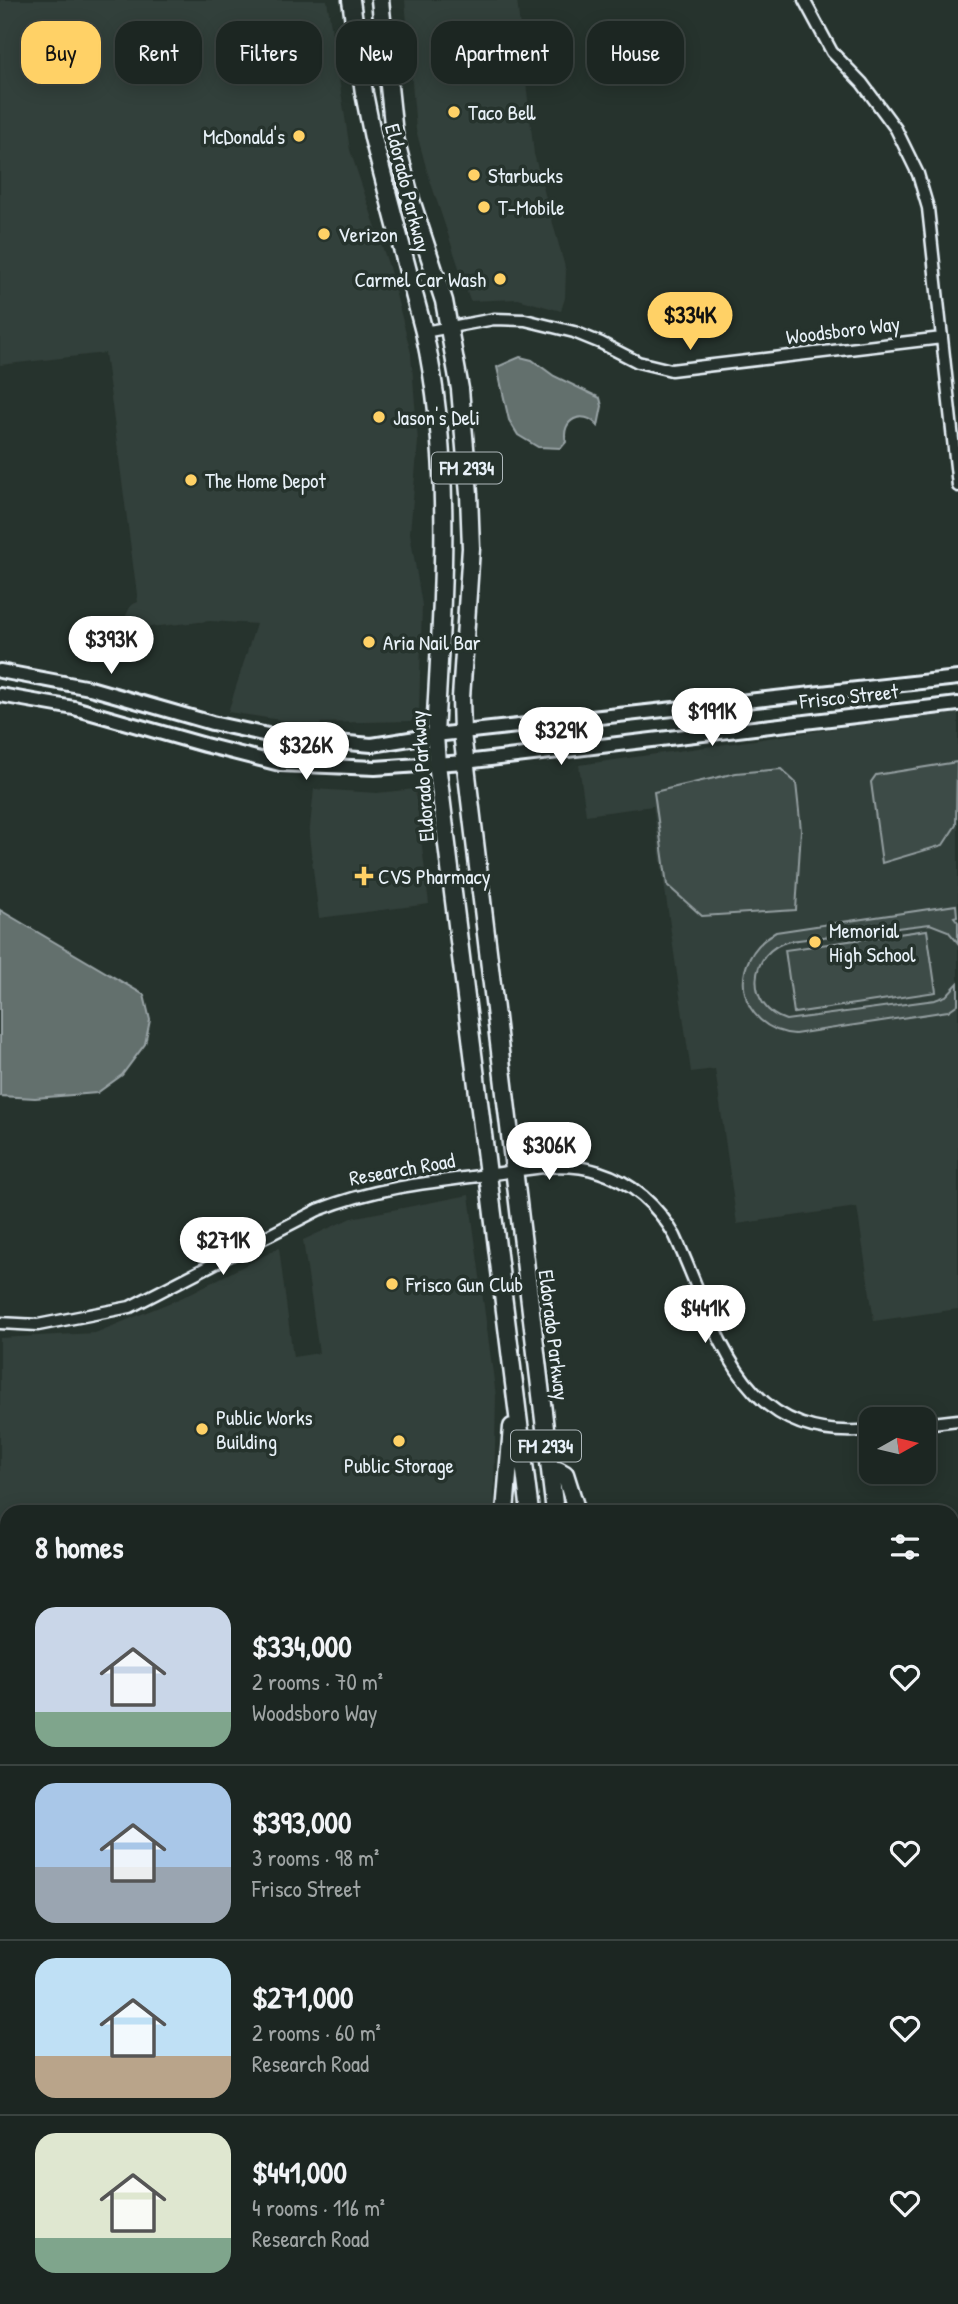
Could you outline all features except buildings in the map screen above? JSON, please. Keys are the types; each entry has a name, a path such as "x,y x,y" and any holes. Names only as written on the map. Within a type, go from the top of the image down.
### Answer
{"main road":[{"name":"Eldorado Parkway","path":"351,0 364,93 424,332 440,436 445,545 435,736 529,1505"},
{"name":"Eldorado Parkway","path":"380,0 387,88 402,167 431,256 450,327 465,439 471,548 461,698 465,762 554,1505"},
{"path":"382,173 402,167"},
{"path":"445,545 471,548"},
{"path":"465,974 489,971"},
{"path":"505,1505 514,1382"},
{"path":"550,1470 565,1474 575,1505"}],"street":[{"path":"804,0 832,51 862,83 896,129 918,174 928,208 958,486"},
{"name":"Woodsboro Way","path":"424,332 503,319 534,321 601,343 638,362 671,370 942,338"},
{"name":"Frisco Street","path":"0,671 90,688 212,723 277,737 372,745 958,678"},
{"name":"Frisco Street","path":"0,695 74,708 280,764 375,768 465,762 958,704"},
{"path":"764,700 767,725"},
{"name":"Research Road","path":"0,1323 38,1325 130,1307 318,1210 349,1198 416,1183 557,1166 586,1168 613,1177 638,1192 657,1209 675,1236 731,1365 749,1389 780,1413 804,1424 840,1432 859,1431"},
{"path":"936,1423 958,1420"}],"shaded area":[{"path":"0,0 327,0 336,59 336,84 340,84 350,150 389,267 411,353 418,442 410,533 422,605 419,713 411,721 321,723 320,726 228,712 256,624 210,621 119,630 131,605 138,602 105,353 0,365"},
{"path":"405,0 517,0 519,21 431,21 431,84 526,84 534,154 566,271 565,298 561,311 518,299 470,301 416,130 412,84 417,84 417,21 407,21"},
{"path":"520,357 532,360 554,376 600,398 602,406 598,426 586,418 574,419 566,428 566,442 561,448 538,447 518,435 509,420 497,367"},
{"name":"Memorial High School","path":"958,711 958,1309 874,1321 857,1207 737,1224 715,1069 691,1072 653,806 586,815 579,765"},
{"path":"957,762 956,825 943,845 882,863 871,782 876,775"},
{"path":"781,769 796,783 801,830 796,910 702,916 667,885 654,792 736,773"},
{"path":"314,789 377,793 415,789 429,904 319,918 309,836"},
{"path":"956,905 957,916 954,917 958,922 958,943 948,931 930,924 790,941 765,956 756,979 763,1004 786,1020 935,1000 946,996 958,983 958,1004 948,1011 795,1034 775,1029 760,1020 750,1007 745,992 744,975 749,959 760,944 776,932"},
{"path":"0,910 144,995 150,1020 145,1044 122,1075 97,1093 35,1098 0,1096"},
{"path":"927,930 936,992 794,1013 785,950"},
{"path":"469,1195 496,1396 495,1505 0,1505 0,1338 95,1333 181,1298 279,1248 293,1357 319,1353 303,1240 351,1218"}],"place":[{"name":"Taco Bell","path":"454,112"},
{"name":"McDonald's","path":"299,136"},
{"name":"Starbucks","path":"474,175"},
{"name":"T-Mobile","path":"484,207"},
{"name":"Verizon","path":"324,234"},
{"name":"Carmel Car Wash","path":"500,279"},
{"name":"Jason's Deli","path":"379,417"},
{"name":"The Home Depot","path":"191,480"},
{"name":"Aria Nail Bar","path":"369,642"},
{"name":"CVS Pharmacy","path":"364,876"},
{"name":"Memorial High School","path":"815,942"},
{"name":"Frisco Gun Club","path":"392,1284"},
{"name":"Public Works Building","path":"202,1429"},
{"name":"Public Storage","path":"399,1441"}]}
